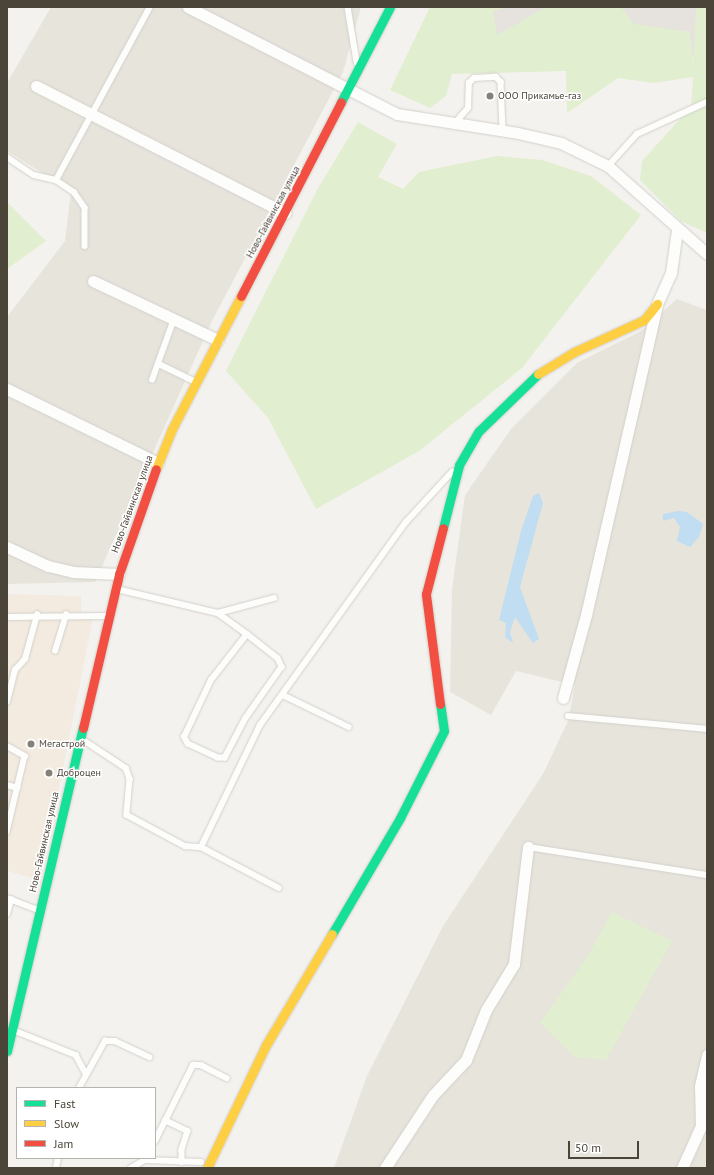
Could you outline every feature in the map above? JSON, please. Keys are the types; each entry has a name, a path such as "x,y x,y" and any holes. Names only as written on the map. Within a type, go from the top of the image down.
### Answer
{"main road":[{"name":"Ново-Гайвинская улица","path":"7,1051 10,1018 40,911 115,588 158,463 196,382 360,69 390,7"},
{"path":"204,1165 266,1045 400,818 444,731 428,629 426,594 460,465 479,431 537,375 574,352 644,320 657,304"}],"street":[{"path":"188,7 319,71 349,90 397,114 503,130 561,143 608,166 677,230 707,254"},
{"path":"36,86 285,213"},
{"path":"564,698 586,616 657,304 671,273 677,230"},
{"path":"93,281 218,340"},
{"path":"7,389 158,463"},
{"path":"7,547 48,566 119,574"},
{"path":"386,1168 433,1095 466,1060 486,1010 514,964 528,847"},
{"path":"682,1168 704,1129 700,1086 707,1055"}],"lane":[{"path":"56,180 90,114 100,102 150,7"},
{"path":"348,7 360,69"},
{"path":"455,123 468,108 469,83 474,78 496,77 501,82 503,130"},
{"path":"608,166 637,134 707,102"},
{"path":"7,157 34,175 56,180 74,192 85,208 85,246"},
{"path":"152,380 159,364 163,341 174,319"},
{"path":"159,364 196,382"},
{"path":"201,847 260,725 406,522 460,465"},
{"path":"115,588 218,613 246,634 278,658 282,667 246,718 225,758 218,758 188,744 184,737 211,680 246,634"},
{"path":"218,613 274,598"},
{"path":"7,617 37,615 108,616"},
{"path":"7,702 15,670 25,659 37,615"},
{"path":"56,651 66,615"},
{"path":"282,695 349,728"},
{"path":"568,716 707,729"},
{"path":"80,737 126,768 130,779 127,815 185,846 201,847 279,888"},
{"path":"7,746 25,756 7,832"},
{"path":"7,785 18,788"},
{"path":"528,847 707,875"},
{"path":"7,914 9,899 40,911"},
{"path":"9,1029 76,1055 86,1074"},
{"path":"80,1087 102,1044 109,1039 150,1057"},
{"path":"156,1139 193,1065 201,1065 227,1078"},
{"path":"165,1120 188,1132 182,1150 182,1162"},
{"path":"131,1168 146,1159 204,1165"}],"shaded area":[{"path":"51,7 361,7 343,72 212,321 95,582 7,584 7,317 65,241 71,191 7,151 7,83"},
{"path":"467,7 707,7 707,56 467,68"},
{"path":"677,299 707,310 707,1168 334,1168 367,1076 443,926 543,774 568,721 575,685 516,671 491,715 450,692 452,589 465,495 511,429 577,363 641,331"},
{"path":"7,594 81,596 81,616 93,618 45,859 37,879 7,871"}],"green space":[{"path":"430,7 508,7 493,11 497,35 546,7 621,7 634,24 690,32 693,64 696,7 707,7 707,233 681,221 640,180 642,161 691,107 693,77 653,83 618,78 567,113 566,71 452,74 446,96 430,108 390,90"},
{"path":"358,122 397,144 378,177 403,189 419,172 497,156 542,160 591,176 641,215 522,368 419,451 316,509 268,418 226,371 317,190"},
{"path":"7,202 46,241 7,269"},
{"path":"612,912 672,941 606,1060 575,1057 540,1023 588,956"}],"water":[{"path":"539,493 543,503 520,587 539,639 533,643 515,617 510,632 513,643 505,637 506,623 499,620 521,531 533,496"},
{"path":"678,511 687,512 703,524 699,537 690,547 677,541 680,527 674,518 663,521 663,514"}],"traffic: fast":[{"path":"341,102 390,7"},
{"path":"443,528 459,465 479,431 538,374"},
{"path":"332,934 400,818 444,731 440,704"},
{"path":"7,1051 83,728"}],"traffic: slow":[{"path":"156,469 172,429 241,296"},
{"path":"538,374 574,352 644,320 657,304"},
{"path":"207,1168 266,1045 332,934"}],"traffic: jam":[{"path":"241,296 341,102"},
{"path":"83,728 119,574 156,469"},
{"path":"440,704 426,594 443,528"}],"place":[{"name":"ООО Прикамье-газ","path":"490,96"},
{"name":"Мегастрой","path":"31,744"},
{"name":"Доброцен","path":"49,773"}]}
